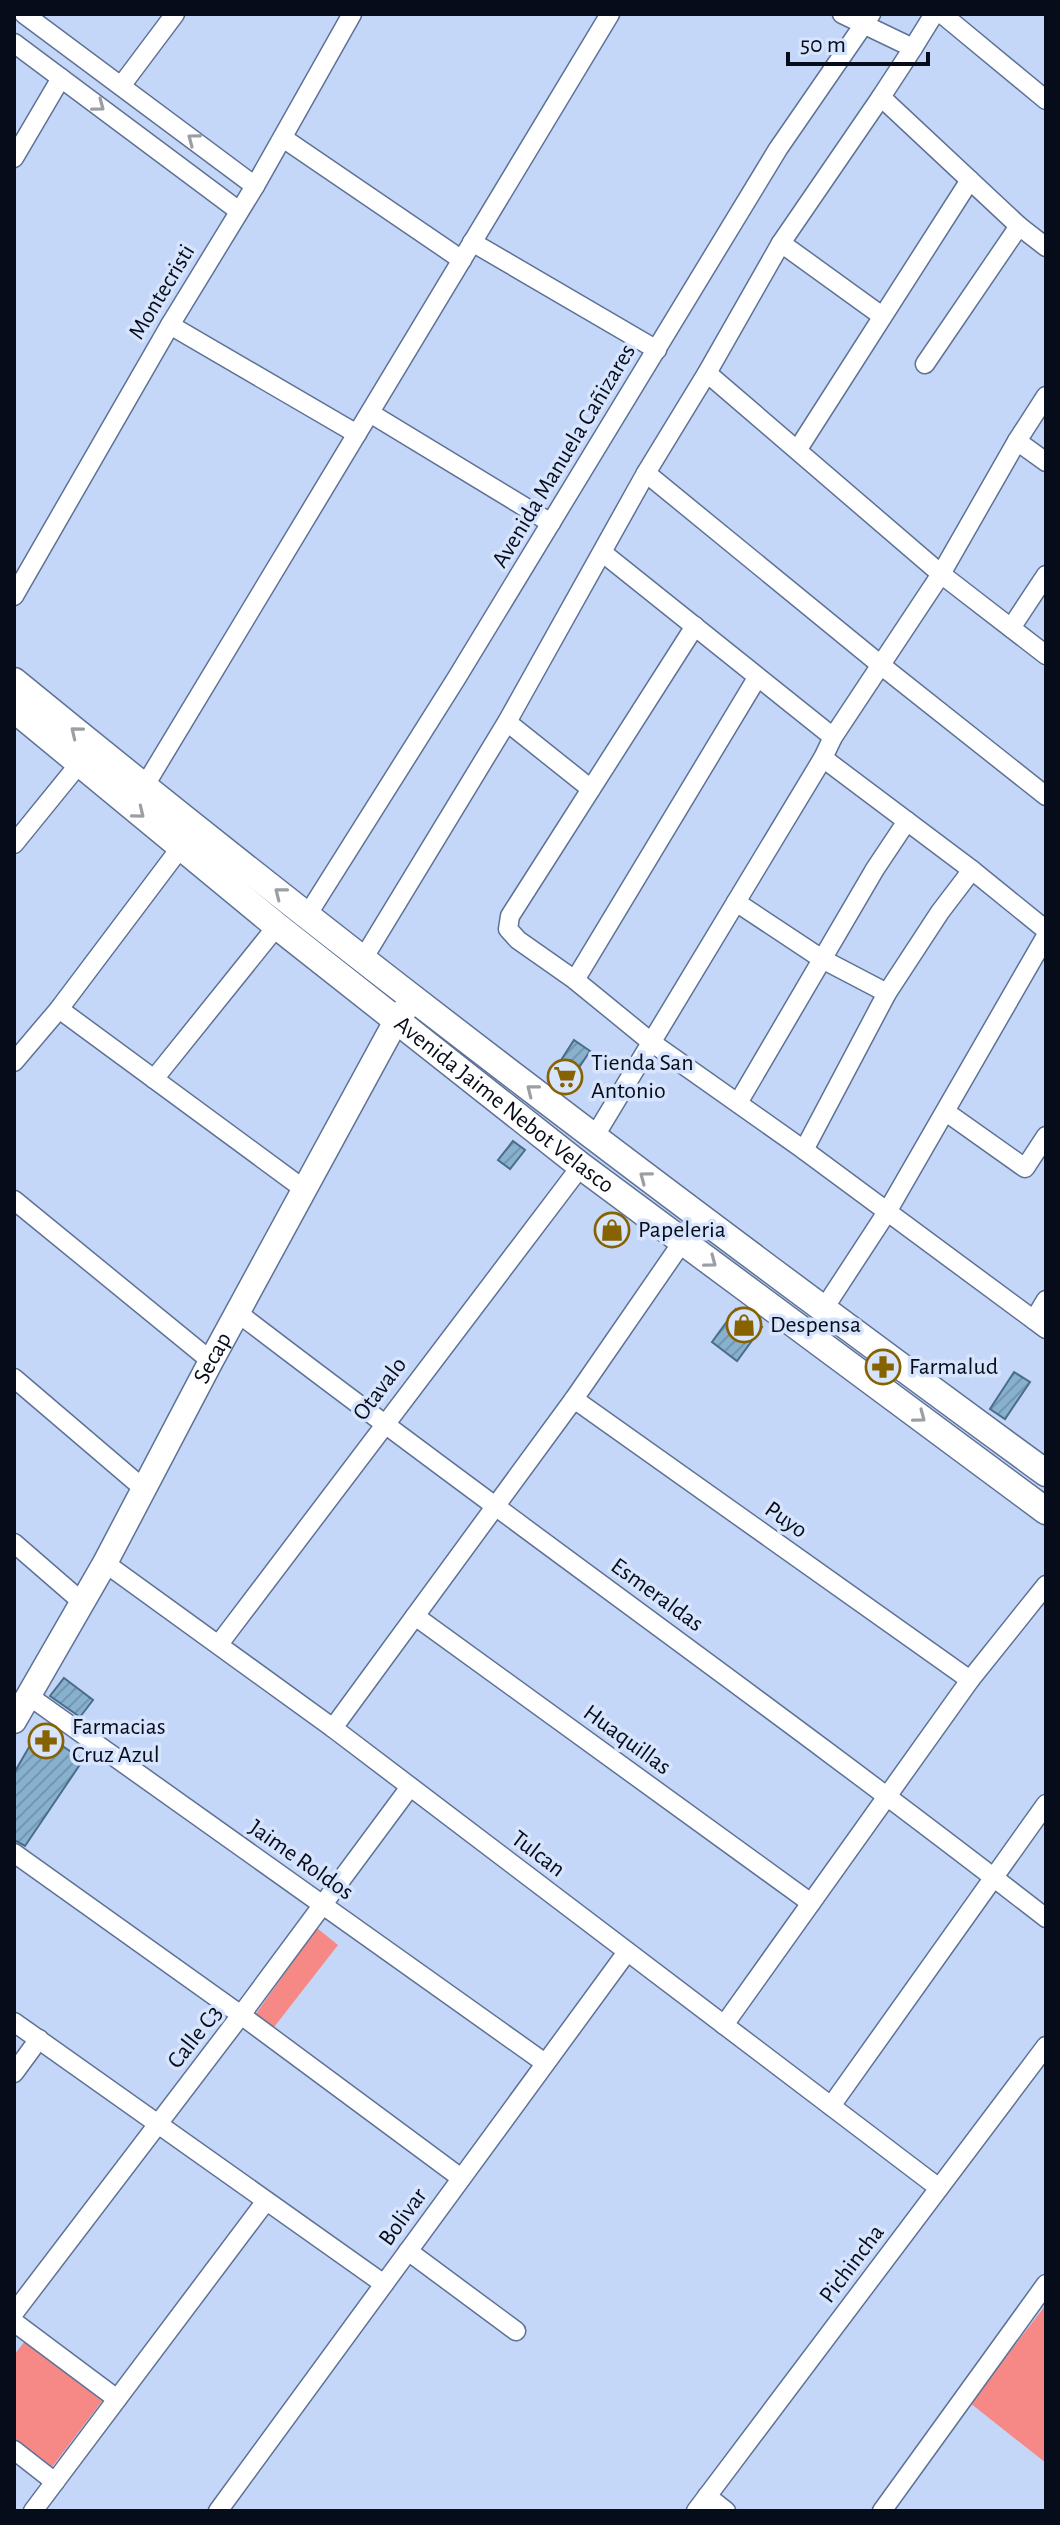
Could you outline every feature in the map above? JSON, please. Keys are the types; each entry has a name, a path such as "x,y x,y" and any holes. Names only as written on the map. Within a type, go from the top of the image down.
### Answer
{"main road":[{"name":"Avenida Jaime Nebot Velasco","path":"14,681 144,787 593,1139 1046,1473"},
{"name":"Avenida Jaime Nebot Velasco","path":"14,709 277,926 581,1166 1046,1511"},
{"path":"313,953 318,923"}],"street":[{"path":"24,14 255,186"},
{"path":"121,86 175,14"},
{"name":"Montecristi","path":"14,596 170,325 283,138 352,14"},
{"path":"144,787 610,14"},
{"path":"842,14 868,19 913,48"},
{"path":"363,959 507,722 646,473 781,243 934,14"},
{"path":"942,14 1046,100"},
{"name":"Avenida Manuela Cañizares","path":"318,923 551,523 778,149 868,19"},
{"path":"14,43 239,211"},
{"path":"14,158 61,78"},
{"path":"881,97 1019,226 1046,247"},
{"path":"283,138 462,260"},
{"path":"798,449 970,180"},
{"path":"925,364 1019,226"},
{"path":"472,242 657,350"},
{"path":"781,243 882,316"},
{"path":"170,325 357,434"},
{"path":"707,373 941,574 1046,655"},
{"path":"593,1139 833,737 941,574 1046,396"},
{"path":"370,413 551,523"},
{"path":"1017,441 1046,462"},
{"path":"646,473 1046,796"},
{"path":"603,553 833,737"},
{"path":"1011,628 1046,575"},
{"path":"695,626 510,916 508,929 518,940 575,980 651,1042 804,1150 1040,1325 1046,1300"},
{"path":"575,980 757,678"},
{"path":"507,722 591,789"},
{"path":"823,758 972,870 1046,933 887,1212 823,1310"},
{"path":"14,844 79,764"},
{"path":"738,1103 875,869 907,821"},
{"path":"14,1062 59,1009 181,847"},
{"path":"804,1150 887,993 940,912 972,870"},
{"path":"736,902 822,959 887,993"},
{"path":"154,1079 277,926"},
{"name":"Secap","path":"14,1721 105,1563 396,1021 414,998"},
{"path":"59,1009 305,1190"},
{"path":"946,1112 1025,1168 1046,1136"},
{"name":"Otavalo","path":"219,1644 581,1166"},
{"path":"14,1200 211,1361"},
{"path":"333,1728 574,1399 683,1241"},
{"name":"Esmeraldas","path":"238,1313 383,1424 888,1795 1046,1918"},
{"path":"14,1378 144,1489"},
{"name":"Puyo","path":"574,1399 970,1680"},
{"path":"14,1543 82,1602"},
{"name":"Tulcan","path":"105,1563 333,1728 939,2188"},
{"path":"724,2025 970,1680 1046,1585"},
{"name":"Huaquillas","path":"415,1616 811,1903"},
{"name":"Jaime Roldos","path":"29,1696 545,2063"},
{"name":"Calle C3","path":"14,2313 410,1787"},
{"path":"831,2106 1046,1804"},
{"path":"14,1853 241,2015 461,2178"},
{"name":"Bolivar","path":"218,2511 627,1952"},
{"path":"14,2022 384,2284"},
{"path":"14,2073 39,2039"},
{"name":"Pichincha","path":"701,2503 1046,2046"},
{"path":"33,2511 266,2201"},
{"path":"408,2251 516,2331"},
{"path":"882,2511 1044,2289"},
{"path":"14,2322 117,2399"},
{"path":"14,2450 55,2482"},
{"path":"701,2503 726,2511"}],"shaded area":[{"path":"317,1928 338,1945 271,2031 253,2018"},
{"path":"1046,2306 1046,2463 970,2403"},
{"path":"25,2341 102,2401 52,2467 14,2438 14,2355"}],"building":[{"path":"574,1040 590,1051 564,1090 549,1079"},
{"path":"513,1141 525,1150 510,1169 498,1160"},
{"name":"Papeleria","path":"612,1218 625,1227 612,1243 600,1233"},
{"path":"736,1309 762,1327 737,1361 712,1342"},
{"path":"1014,1372 1030,1382 1005,1419 990,1409"},
{"path":"64,1678 93,1700 80,1717 50,1696"},
{"path":"39,1730 83,1760 25,1846 14,1840 14,1773"}],"place":[{"name":"Tienda San Antonio","path":"565,1077"},
{"name":"Papeleria","path":"612,1230"},
{"name":"Despensa","path":"744,1325"},
{"name":"Farmalud","path":"883,1367"},
{"name":"Farmacias Cruz Azul","path":"46,1741"}]}
